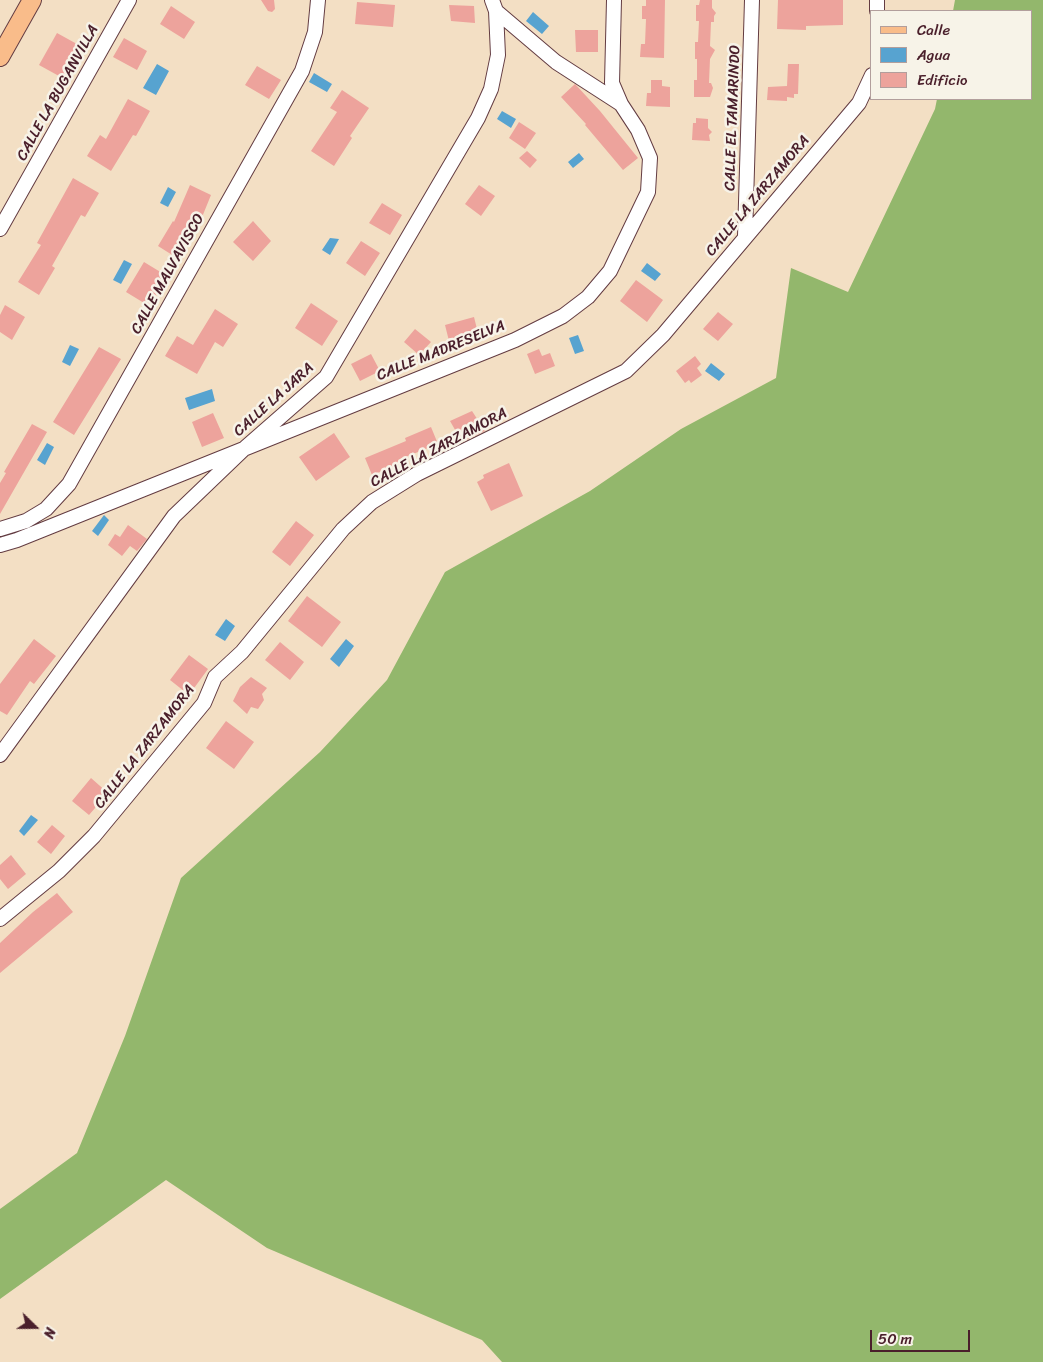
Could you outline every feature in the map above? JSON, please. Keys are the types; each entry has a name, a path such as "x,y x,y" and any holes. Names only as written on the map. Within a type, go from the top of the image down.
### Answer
{"main road":[{"path":"0,57 32,0"}],"street":[{"name":"CALLE LA BUGANVILLA","path":"0,228 129,0"},
{"name":"CALLE MALVAVISCO","path":"0,529 26,521 46,509 69,484 302,71 316,32 318,0"},
{"name":"CALLE MADRESELVA","path":"0,545 17,540 515,340 563,316 588,297 610,271 648,192 650,158 638,130 621,104 612,83 614,0"},
{"name":"CALLE EL TAMARINDO","path":"746,236 752,0"},
{"path":"494,6 556,62 621,104"},
{"name":"CALLE LA JARA","path":"0,755 174,516 246,447 326,377 478,118 491,89 498,55 494,6"},
{"name":"CALLE LA ZARZAMORA","path":"0,919 60,871 94,836 204,703 215,677 242,652 343,529 372,502 417,474 626,371 663,335 859,103 870,79"}],"green space":[{"path":"955,0 1043,0 1043,1362 502,1362 482,1340 267,1248 166,1180 0,1299 0,1209 77,1153 125,1036 181,878 320,752 387,680 445,572 590,491 681,429 776,378 791,268 848,292 935,109 937,100 1033,100 1033,10 953,10"}],"water":[{"path":"533,12 549,26 542,34 526,21"},
{"path":"157,64 169,71 156,95 143,88"},
{"path":"314,73 332,84 327,92 309,82"},
{"path":"502,111 516,119 511,128 497,119"},
{"path":"579,153 584,159 573,168 568,162"},
{"path":"168,187 176,192 168,207 160,203"},
{"path":"330,238 339,239 330,255 322,250"},
{"path":"124,260 132,264 121,284 113,280"},
{"path":"647,263 661,274 655,281 641,271"},
{"path":"578,335 584,351 575,354 569,338"},
{"path":"70,345 79,349 70,366 62,362"},
{"path":"711,363 725,374 719,381 705,371"},
{"path":"212,389 215,401 189,410 185,398"},
{"path":"47,443 54,447 45,465 37,460"},
{"path":"104,515 109,520 98,536 92,531"},
{"path":"226,619 235,626 225,641 215,635"},
{"path":"346,639 354,646 339,667 330,659"},
{"path":"31,815 38,820 24,836 19,831"}],"building":[{"path":"261,0 274,0 275,9 272,12 268,11"},
{"path":"646,0 665,0 664,58 640,57 641,44 645,44 646,19 642,19 642,6 646,6"},
{"path":"700,0 712,0 712,8 716,13 714,22 711,22 710,46 715,50 710,59 709,83 711,83 713,88 710,97 694,97 694,80 697,80 695,42 698,42 699,21 696,21 696,5 699,5"},
{"path":"778,0 843,0 843,25 806,26 806,30 777,29"},
{"path":"357,2 395,5 393,27 355,24"},
{"path":"449,5 474,6 475,23 451,21"},
{"path":"171,6 195,22 184,39 160,24"},
{"path":"575,30 598,30 598,52 576,52"},
{"path":"57,33 86,49 68,81 39,65"},
{"path":"124,38 147,51 137,70 113,57"},
{"path":"788,64 799,64 798,94 794,94 794,98 787,97 787,101 767,100 768,87 787,86"},
{"path":"257,66 281,80 269,99 245,85"},
{"path":"651,80 662,80 662,86 670,87 670,107 646,106 647,93 651,93"},
{"path":"575,84 600,111 638,158 623,170 586,124 561,97"},
{"path":"342,90 369,108 350,136 352,138 334,166 311,151 337,112 330,108"},
{"path":"128,99 150,111 136,136 133,135 111,171 87,156 100,135 106,139"},
{"path":"696,118 708,119 708,128 712,132 709,135 710,141 692,140 693,123 696,123"},
{"path":"519,122 536,133 525,149 509,138"},
{"path":"527,151 537,160 530,168 519,158"},
{"path":"73,178 99,193 85,217 81,215 52,266 55,268 39,295 18,282 41,245 37,243"},
{"path":"190,185 211,195 200,222 177,258 158,246 174,222"},
{"path":"479,185 495,196 481,216 465,204"},
{"path":"382,203 402,215 390,235 369,223"},
{"path":"253,221 271,241 253,261 233,242"},
{"path":"361,241 380,253 365,276 346,263"},
{"path":"144,262 167,276 149,306 126,292"},
{"path":"636,280 663,300 647,322 620,301"},
{"path":"311,303 338,321 322,346 295,328"},
{"path":"5,305 25,317 12,340 0,332 0,315"},
{"path":"215,309 238,324 223,347 215,342 197,374 165,356 177,336 193,345"},
{"path":"718,312 733,324 718,341 703,329"},
{"path":"474,317 478,333 449,341 445,325"},
{"path":"415,329 431,342 419,355 404,342"},
{"path":"99,347 121,359 74,435 53,422"},
{"path":"539,349 542,356 550,353 555,366 535,374 527,354"},
{"path":"371,354 380,371 360,381 351,364"},
{"path":"695,356 701,364 697,368 702,375 691,383 689,380 685,383 676,371"},
{"path":"472,411 485,431 462,442 450,421"},
{"path":"213,413 224,438 202,447 192,422"},
{"path":"32,424 47,432 0,514 0,483 6,473 4,472"},
{"path":"431,427 438,444 398,460 400,464 372,475 365,458 406,441 405,438"},
{"path":"334,433 350,457 316,481 299,457"},
{"path":"509,463 523,496 491,511 477,482 484,478 483,475"},
{"path":"296,521 314,535 290,566 272,552"},
{"path":"128,525 147,539 137,551 130,546 122,556 108,545 115,534 120,537"},
{"path":"307,596 341,622 322,647 288,621"},
{"path":"34,639 56,656 34,684 30,681 7,715 0,711 0,684"},
{"path":"280,642 304,662 290,680 265,660"},
{"path":"189,655 208,669 189,695 170,680"},
{"path":"251,677 267,688 262,694 264,700 258,709 251,707 247,714 233,701 240,687"},
{"path":"226,721 254,742 234,769 206,748"},
{"path":"91,778 108,793 89,815 72,801"},
{"path":"52,825 65,836 51,854 37,842"},
{"path":"11,855 26,874 8,889 0,879 0,865"},
{"path":"57,893 73,912 0,973 0,943 33,912"}]}
